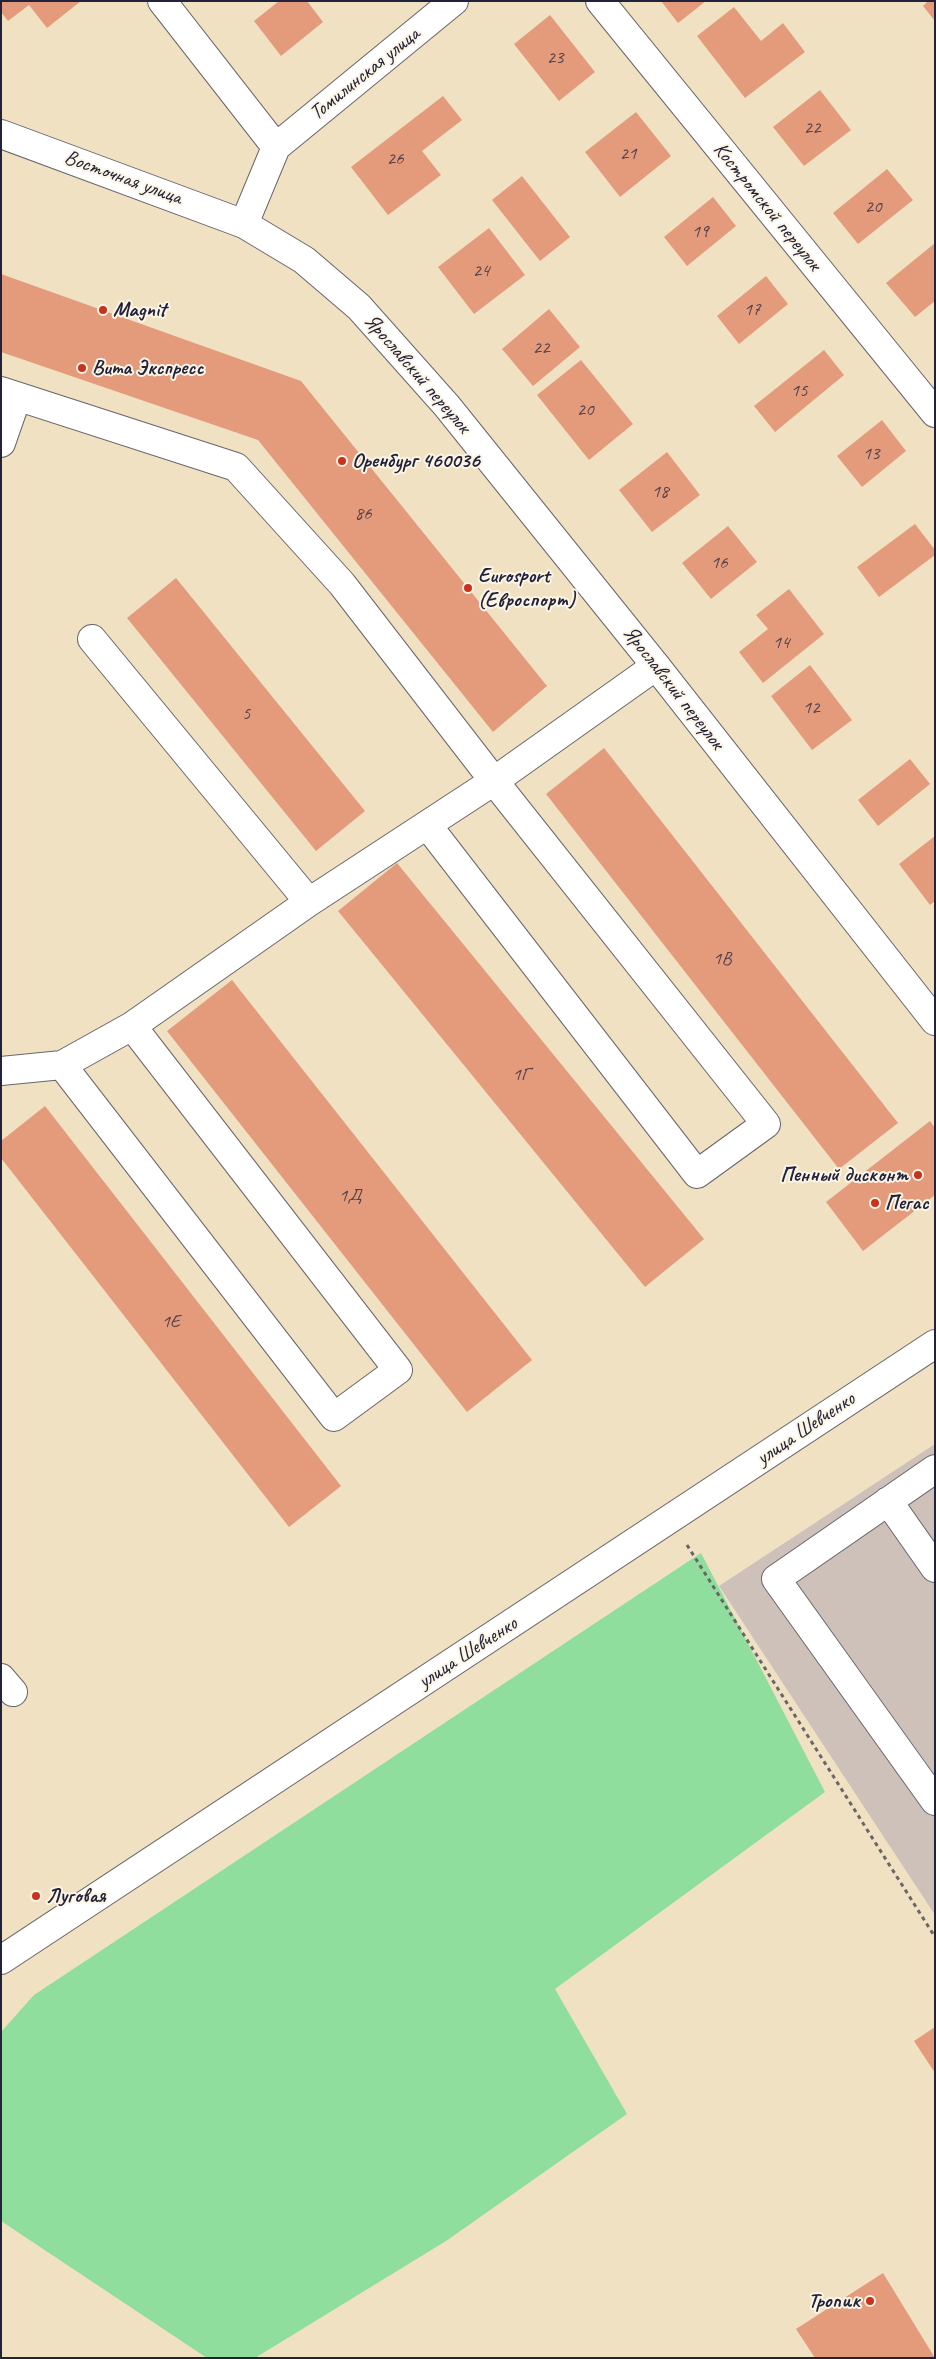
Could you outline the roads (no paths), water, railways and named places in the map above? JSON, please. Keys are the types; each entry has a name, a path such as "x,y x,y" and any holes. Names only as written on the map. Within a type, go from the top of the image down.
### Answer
{"main road":[{"path":"162,1 276,147 244,224"},
{"name":"Томилинская улица","path":"276,147 454,1"},
{"name":"Костромской переулок","path":"600,1 935,413"},
{"name":"Восточная улица","path":"1,134 244,224"},
{"name":"Ярославский переулок","path":"244,224 304,260 359,307 447,406 656,666 935,1021"},
{"path":"1,443 9,394 236,467 342,584 494,781 766,1124 696,1174 428,826"},
{"path":"92,639 309,902"},
{"path":"1,1071 62,1065 132,1026 309,902 428,826 494,781 656,666"},
{"path":"62,1065 334,1416 398,1370 132,1026"},
{"name":"улица Шевченко","path":"1,1960 670,1519 932,1352"},
{"path":"935,1469 776,1579 935,1801"},
{"path":"888,1501 935,1568"}],"place":[{"name":"Magnit","path":"103,310"},
{"name":"Вита Экспресс","path":"82,368"},
{"name":"Оренбург 460036","path":"342,461"},
{"name":"Eurosport (Евроспорт)","path":"468,588"},
{"name":"Пенный дисконт","path":"918,1175"},
{"name":"Пегас","path":"875,1203"},
{"name":"Луговая","path":"36,1896"},
{"name":"Тропик","path":"870,2301"}]}
